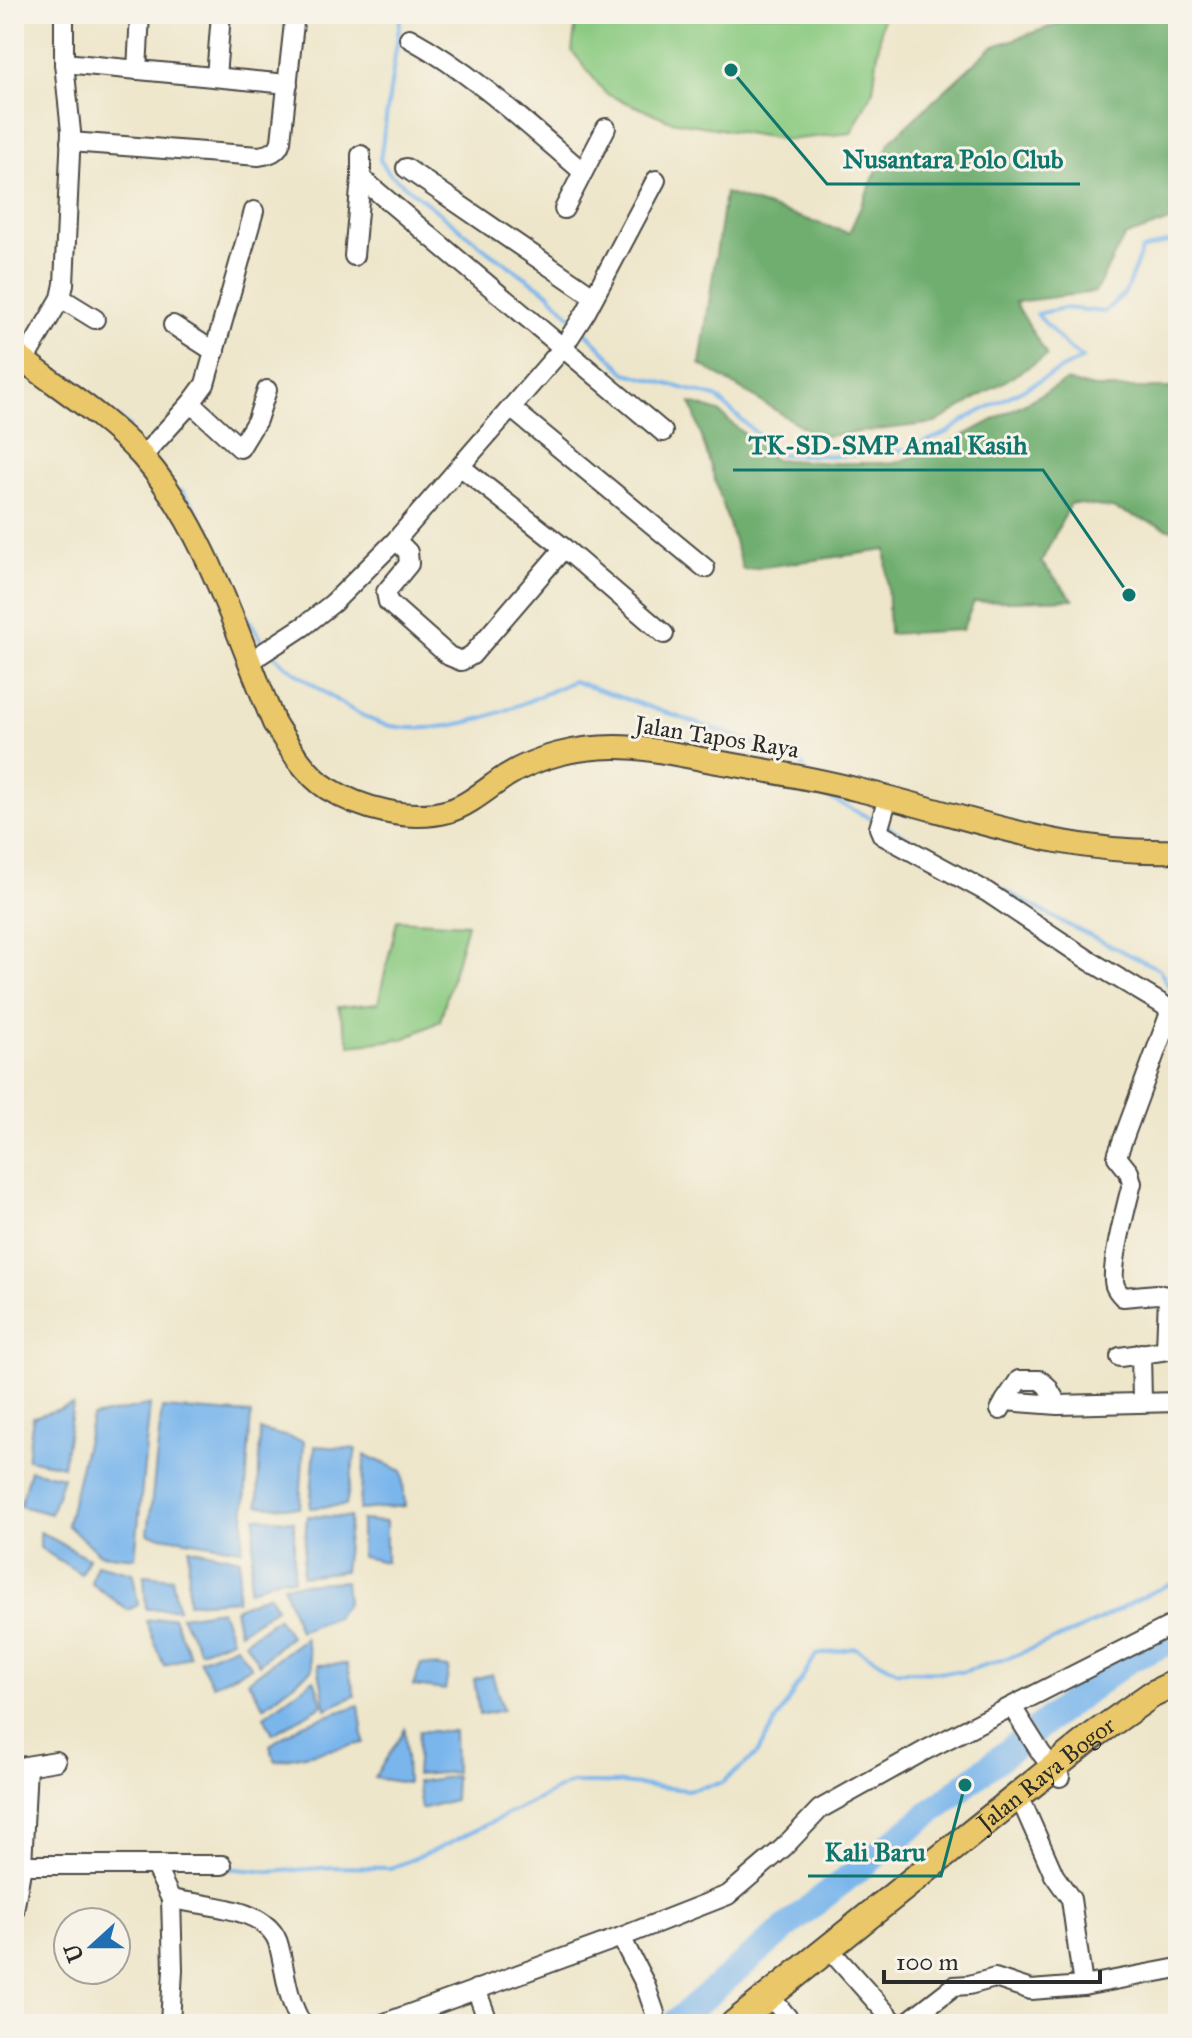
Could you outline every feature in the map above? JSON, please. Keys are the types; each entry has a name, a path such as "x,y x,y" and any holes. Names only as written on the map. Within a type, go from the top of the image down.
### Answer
{"highway":[{"name":"Jalan Raya Bogor","path":"734,2024 1051,1766 1151,1695 1178,1682"},
{"name":"Jalan Raya Bogor","path":"757,2024 786,2015 838,1959 1024,1807 1051,1766 1098,1749 1178,1699"}],"main road":[{"name":"Jalan Tapos Raya","path":"24,355 97,415 149,451 255,658 274,723 286,742 327,788 361,803 412,816 450,811 510,774 544,758 579,750 617,747 809,778 883,813 1076,846 1130,852 1178,851"}],"street":[{"path":"24,355 61,298 65,273 70,142 64,14"},
{"path":"137,70 140,14"},
{"path":"216,77 221,14"},
{"path":"70,142 259,156 271,153 281,141 295,14"},
{"path":"409,38 480,87 583,172"},
{"path":"64,63 288,84"},
{"path":"564,209 606,128"},
{"path":"354,256 361,155"},
{"path":"406,168 590,304"},
{"path":"361,178 566,344 663,432"},
{"path":"255,658 333,603 396,540 566,344 656,180"},
{"path":"149,451 205,384 254,211"},
{"path":"61,298 95,319"},
{"path":"173,325 215,352"},
{"path":"191,403 236,448 240,448 257,420 267,390"},
{"path":"511,408 705,568"},
{"path":"461,467 564,548 664,634"},
{"path":"396,540 408,552 409,564 386,592 388,602 449,656 461,661 472,655 564,548"},
{"path":"883,813 882,835 987,892 1174,1014 1117,1157 1129,1172 1132,1183 1114,1281 1115,1288 1123,1297 1168,1296 1172,1349 1120,1357"},
{"path":"1141,1353 1142,1401"},
{"path":"1002,1406 1019,1380 1040,1380 1058,1405 1178,1402"},
{"path":"382,2024 728,1895 783,1848 820,1809 924,1751 1014,1711 1178,1622"},
{"path":"1014,1711 1051,1766"},
{"path":"14,1911 19,1870 20,1767 56,1761"},
{"path":"1024,1807 1054,1875 1071,1899 1083,1986"},
{"path":"19,1870 222,1865"},
{"path":"156,1868 168,1895 173,1970 170,2024"},
{"path":"168,1895 255,1916 267,1925 279,1944 284,1982 302,2024"},
{"path":"621,1937 645,1984 655,2013"},
{"path":"838,1959 896,2024"},
{"path":"905,2024 954,1986 995,1978 1031,1990 1083,1986 1178,1968"},
{"path":"476,1989 489,2024"}],"green space":[{"path":"577,14 883,14 873,90 851,133 787,140 671,121 606,94 572,51"},
{"path":"1087,14 1178,14 1178,218 1124,237 1095,292 1015,302 1047,356 935,423 819,437 700,364 725,193 849,233 890,141 992,47"},
{"path":"1066,381 1094,388 1178,388 1177,532 1112,508 1071,503 1041,562 1073,599 974,602 962,630 889,634 886,550 743,570 691,403 719,412 773,459 894,463 939,449"},
{"path":"397,920 467,924 440,1021 404,1039 350,1045 338,1007 378,1003"}],"water":[{"path":"73,1405 63,1466 27,1459 33,1417"},
{"path":"150,1405 135,1558 100,1554 67,1525 92,1417"},
{"path":"162,1408 251,1414 242,1549 148,1534"},
{"path":"260,1430 304,1441 300,1508 258,1505"},
{"path":"315,1446 356,1449 346,1505 310,1508"},
{"path":"365,1455 402,1471 405,1506 359,1510"},
{"path":"30,1470 63,1477 51,1514 20,1506"},
{"path":"307,1516 350,1517 344,1571 302,1576"},
{"path":"256,1517 294,1521 294,1579 278,1578 249,1591"},
{"path":"361,1520 386,1522 386,1562 361,1557"},
{"path":"40,1532 88,1558 81,1574 40,1548"},
{"path":"189,1548 240,1559 237,1600 188,1603"},
{"path":"96,1564 133,1573 138,1605 128,1610 91,1583"},
{"path":"144,1575 172,1578 178,1609 146,1609"},
{"path":"345,1581 347,1603 336,1617 299,1631 283,1585"},
{"path":"269,1594 276,1608 239,1632 234,1609"},
{"path":"221,1610 232,1639 200,1651 181,1616"},
{"path":"173,1617 190,1656 164,1666 146,1621"},
{"path":"278,1618 290,1636 259,1664 245,1641"},
{"path":"305,1638 312,1669 264,1707 248,1681"},
{"path":"236,1645 251,1667 213,1685 199,1660"},
{"path":"347,1664 355,1696 326,1709 318,1665"},
{"path":"421,1664 449,1668 445,1690 413,1686"},
{"path":"492,1674 503,1710 479,1715 474,1679"},
{"path":"314,1679 323,1705 273,1734 264,1716"},
{"path":"359,1705 364,1743 275,1761 270,1745 303,1724"},
{"path":"405,1729 407,1783 374,1778"},
{"path":"419,1731 454,1731 455,1772 416,1775"},
{"path":"455,1776 454,1800 421,1809 417,1782"}],"waterway":[{"path":"401,14 380,160 389,173 489,252 550,294 573,319"},
{"path":"582,328 626,373 716,397 779,454 842,456 906,450 948,432 968,418 1083,358 1067,347 1037,314 1064,308 1104,312 1125,293 1142,250 1178,239"},
{"path":"118,418 129,427"},
{"path":"181,490 194,506 205,530"},
{"path":"237,600 264,644"},
{"path":"272,653 295,673 345,706 373,721 391,726 415,728 462,723 507,710 573,681 737,737 801,763 804,768"},
{"path":"818,788 823,795 876,821"},
{"path":"884,825 1068,925 1159,969 1178,1003"},
{"path":"225,1868 270,1872 334,1867 391,1868 437,1849 571,1783 621,1783 687,1790 722,1783 756,1755 816,1655 855,1648 897,1671 962,1672 1011,1657 1086,1627 1178,1581"},
{"path":"673,2024 809,1908 1062,1709 1129,1660 1178,1638"}],"place":[{"name":"Nusantara Polo Club","path":"731,70"},
{"name":"TK-SD-SMP Amal Kasih","path":"1129,595"},
{"name":"Kali Baru","path":"965,1785"}]}
